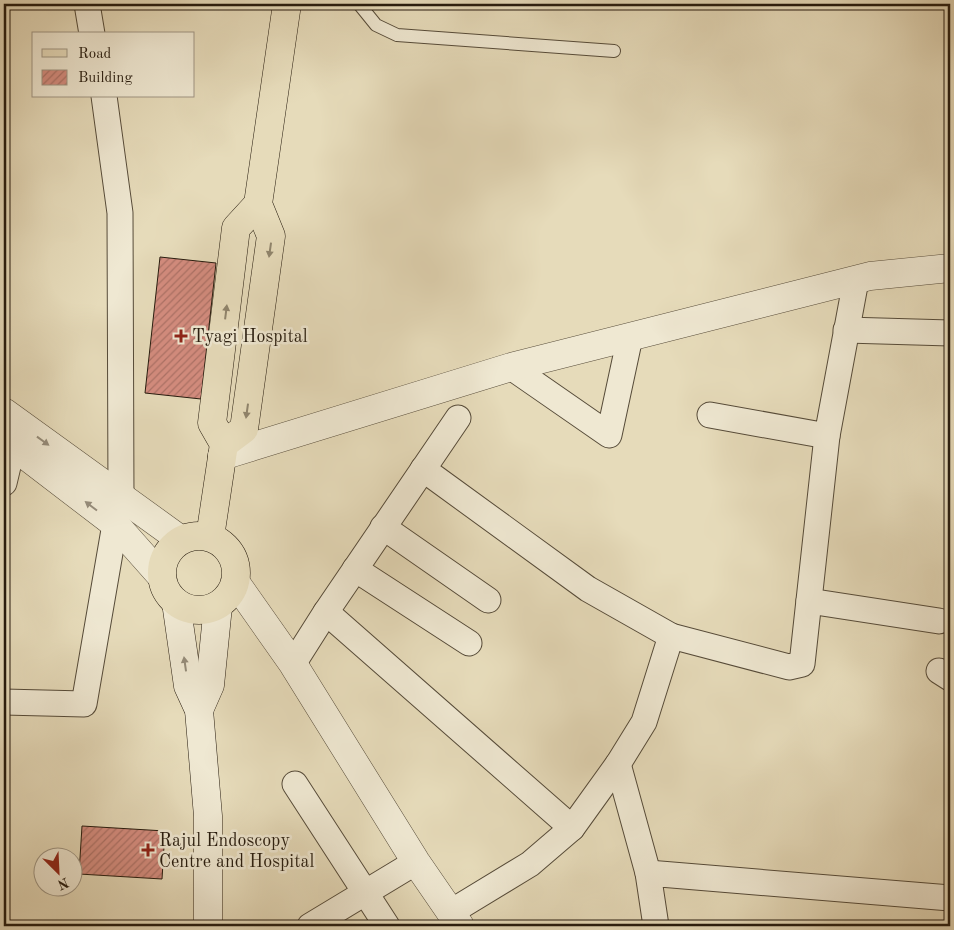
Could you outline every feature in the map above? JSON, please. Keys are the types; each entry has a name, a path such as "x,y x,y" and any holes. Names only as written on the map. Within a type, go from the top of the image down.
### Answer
{"main road":[{"path":"223,450 244,429 272,236 258,204 288,4"},
{"path":"210,536 223,450 212,423 236,228 258,204"},
{"path":"195,536 210,536 223,543 233,555 237,568 236,583 229,596 218,606 204,611 189,609 176,602 166,591 162,577 163,562 170,550 181,540 195,536"}],"street":[{"path":"87,4 92,32"},
{"path":"4,702 84,704 121,497 120,213 104,98"},
{"path":"223,450 511,367 870,276 950,268"},
{"path":"423,469 588,589 671,636 790,667 802,664 827,436 856,280"},
{"path":"846,330 950,333"},
{"path":"511,367 609,435 630,337"},
{"path":"4,412 181,540"},
{"path":"710,415 827,436"},
{"path":"294,664 355,568 458,418"},
{"path":"4,483 8,442"},
{"path":"8,442 115,524 162,577"},
{"path":"383,527 488,600"},
{"path":"355,568 469,643"},
{"path":"236,583 294,664 416,862 455,919 530,864 572,828 618,764 644,722 671,636"},
{"path":"809,601 939,621"},
{"path":"176,602 188,686 199,710 208,816 208,926"},
{"path":"199,710 210,685 218,606"},
{"path":"326,612 572,828"},
{"path":"618,764 648,873 656,926"},
{"path":"295,784 387,926"},
{"path":"310,926 416,862"},
{"path":"648,873 950,898"}],"lane":[{"path":"359,4 376,25 397,35 614,51"}],"building":[{"path":"160,257 216,263 201,399 145,393"},
{"path":"82,826 165,831 162,879 82,874"}],"place":[{"name":"Tyagi Hospital","path":"181,336"},
{"name":"Rajul Endoscopy Centre and Hospital","path":"148,850"}]}
